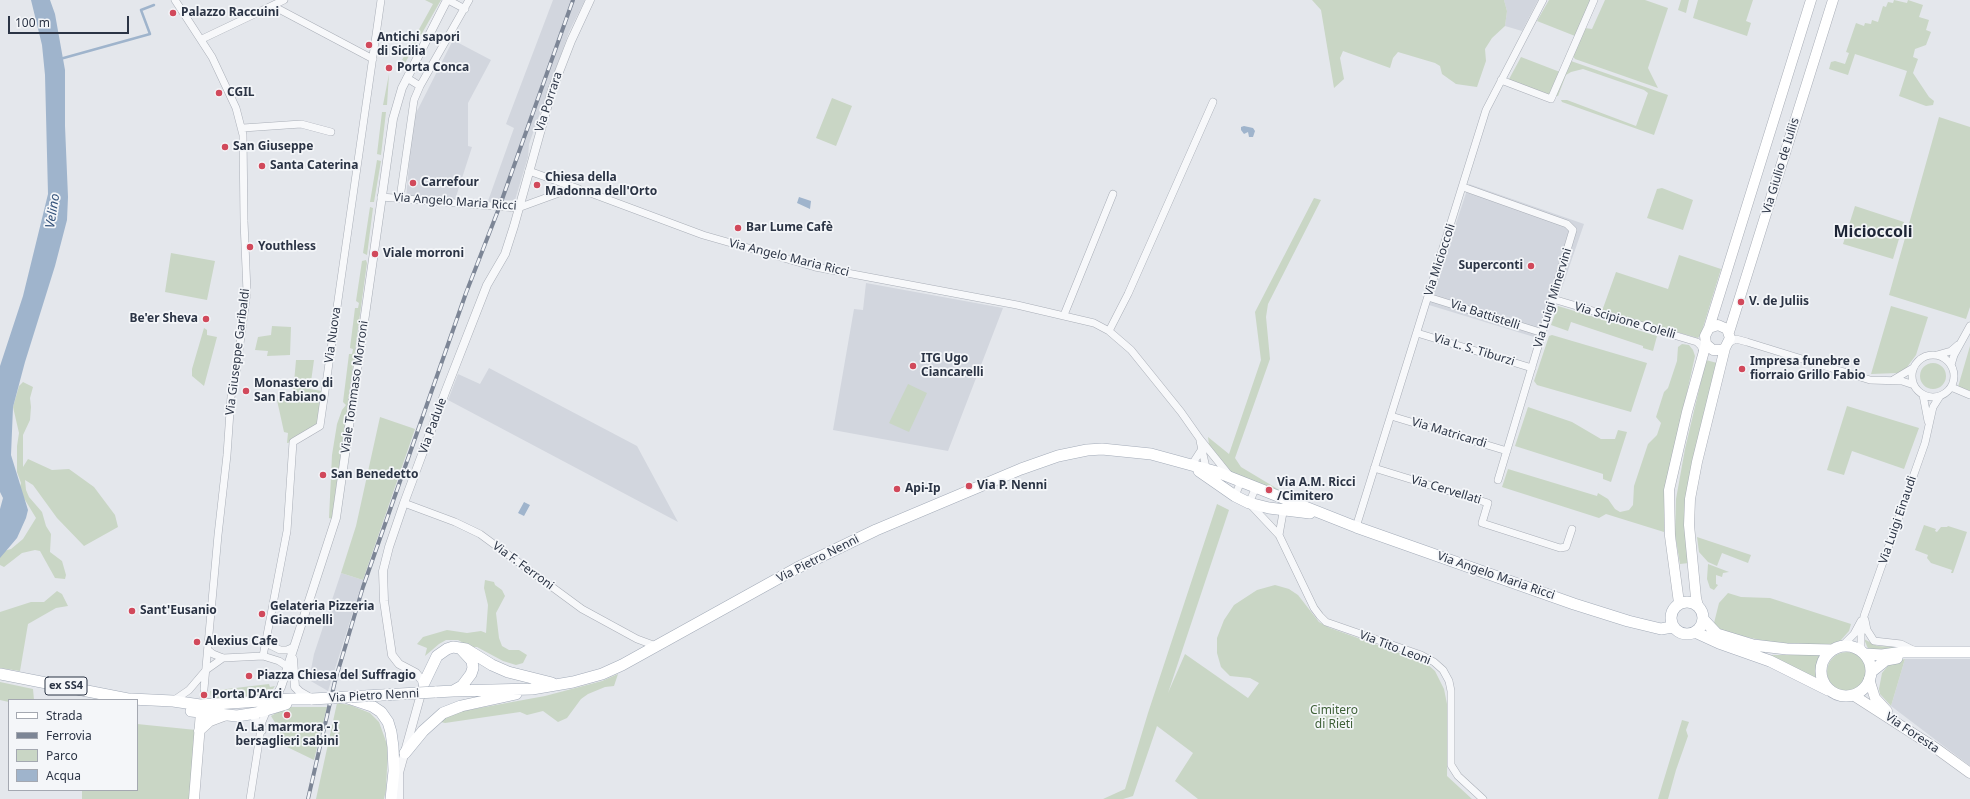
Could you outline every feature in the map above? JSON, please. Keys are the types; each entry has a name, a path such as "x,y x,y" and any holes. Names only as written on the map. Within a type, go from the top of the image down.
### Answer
{"main road":[{"name":"Via Giulio de Iuliis","path":"1679,603 1670,536 1669,490 1683,426 1704,341 1811,0"},
{"name":"Via Giulio de Iuliis","path":"1698,606 1689,525 1690,499 1697,462 1728,340 1833,0"},
{"path":"1718,325 1724,327 1728,340 1721,350 1713,350 1704,341 1718,325"},
{"name":"Via Pietro Nenni","path":"312,699 532,688 559,684 602,674 635,658 796,568 876,530 992,480 1058,456 1087,450 1115,450 1151,454 1191,466"},
{"name":"Via Angelo Maria Ricci","path":"1191,466 1237,480 1284,498 1322,515 1599,612 1662,629 1672,627"},
{"name":"Via Angelo Maria Ricci","path":"1207,472 1235,496 1249,503 1284,510 1322,515"},
{"path":"1703,619 1702,624 1695,632 1690,634 1680,633 1672,627 1670,616 1671,611 1679,603 1689,601 1698,606 1703,619 1717,634 1753,645 1787,649 1832,650 1842,646 1853,647 1863,653 1882,655 1903,652 1970,652"},
{"path":"1695,632 1718,643 1770,661 1843,696 1853,695 1863,689 1870,675 1886,660 1917,652"},
{"path":"424,684 437,656 447,649 458,648 474,652 492,665 508,672 559,684"},
{"path":"453,691 462,686 473,668 469,656 458,648"},
{"path":"1830,691 1823,682 1821,670 1824,659 1832,650"},
{"path":"1863,653 1870,664 1870,675 1875,698 1903,726"},
{"name":"ex SS4","path":"0,674 127,699"},
{"path":"405,753 434,720 451,708 532,688"},
{"name":"Via Foresta","path":"1853,695 1903,726 1970,773"},
{"path":"348,698 372,706 381,712 388,722 393,747 394,771 392,799"},
{"path":"199,731 210,721 226,715 252,714 269,705 291,699 312,699"},
{"path":"138,701 199,705 269,705 312,699"},
{"name":"ex SS4","path":"138,700 173,701 199,705"},
{"path":"199,705 226,715"},
{"path":"194,799 199,731 199,705"}],"street":[{"name":"Via Giuseppe Garibaldi","path":"175,0 202,39 212,57 236,108 243,128 247,292 236,373 231,397 227,455 204,689"},
{"path":"202,39 284,0"},
{"name":"Via Nuova","path":"263,656 287,531 293,442 320,426 381,0"},
{"path":"447,0 465,9"},
{"name":"Viale Tommaso Morroni","path":"269,705 280,688 288,667 336,518 393,119 407,78 447,0"},
{"path":"400,198 414,100 420,86 469,0"},
{"name":"Via Porrara","path":"518,208 552,90 571,41 590,0"},
{"name":"Via Micioccoli","path":"1356,527 1486,110 1543,0"},
{"path":"1501,80 1551,99 1594,0"},
{"path":"273,6 372,59"},
{"path":"407,78 420,86"},
{"path":"1109,331 1137,273 1213,102"},
{"path":"243,128 301,124 331,132"},
{"path":"529,171 585,191"},
{"name":"Via Luigi Minervini","path":"1463,187 1571,226 1573,233 1498,480"},
{"name":"Via Angelo Maria Ricci","path":"381,197 518,208 559,193 574,190 585,191 703,235 815,267 1064,315 1094,323 1109,331 1131,350 1181,412 1222,467 1237,480"},
{"path":"1064,315 1113,194"},
{"name":"Via Padule","path":"424,684 416,673 394,660 388,636 384,601 383,571 389,547 404,503 487,285 505,254 518,208"},
{"name":"Via Battistelli","path":"1428,297 1543,333"},
{"name":"Via Scipione Colelli","path":"1553,300 1704,341"},
{"path":"1951,365 1970,326"},
{"name":"Via L. S. Tiburzi","path":"1417,333 1532,368"},
{"path":"1728,340 1736,339 1865,378 1902,381 1914,385"},
{"path":"1891,381 1914,368 1923,358 1950,351 1961,343"},
{"path":"1914,368 1912,377 1914,385 1923,395 1932,398 1940,396 1952,384 1954,372 1951,365 1945,358 1936,355"},
{"path":"1952,384 1969,394"},
{"name":"Via Luigi Einaudi","path":"1923,395 1929,423"},
{"name":"Via Luigi Einaudi","path":"1842,646 1854,634 1864,616 1925,443 1933,407 1940,396"},
{"name":"Via Matricardi","path":"1391,416 1507,451"},
{"name":"Via Angelo Maria Ricci","path":"1200,439 1207,472"},
{"path":"1191,466 1202,449"},
{"name":"Via Cervellati","path":"1374,468 1488,503 1482,522 1560,548 1566,547 1572,529"},
{"path":"1235,496 1237,480"},
{"path":"1249,503 1256,487"},
{"path":"1279,535 1284,510 1284,498"},
{"name":"Via F. Ferroni","path":"404,503 480,534 582,609 637,639 656,646"},
{"name":"Via Tito Leoni","path":"1249,503 1279,535 1314,608 1326,622 1421,655 1434,662 1443,670 1449,681 1451,691 1451,765 1458,776 1483,799"},
{"path":"1864,616 1867,630 1874,641 1901,644 1917,652"},
{"name":"Via Luigi Einaudi","path":"1863,653 1861,634 1864,616"},
{"path":"267,638 270,645 280,650 294,649 295,686 300,692 312,699"},
{"path":"635,658 638,651 637,639"},
{"path":"208,650 223,658 263,656 279,661 288,667"},
{"path":"173,701 189,690 206,670 223,658"},
{"path":"392,799 424,684"},
{"path":"280,688 291,699"},
{"path":"250,799 264,715 269,705"},
{"path":"252,714 262,731"},
{"path":"399,773 399,799"}],"shaded area":[{"path":"553,0 585,0 569,32 529,144 528,157 515,200 488,201 514,128 506,124"},
{"path":"1504,0 1538,0 1522,31 1505,26 1507,11"},
{"path":"453,40 491,60 468,103 468,146 472,147 454,203 406,199 413,119"},
{"path":"1469,184 1584,224 1544,340 1429,305"},
{"name":"ITG Ugo Ciancarelli","path":"866,283 1003,308 948,451 833,430 854,309 863,310"},
{"path":"489,368 637,446 678,522 448,400 458,374 480,384"},
{"path":"341,573 363,580 328,691 309,680 314,654"},
{"path":"1905,659 1970,659 1970,766 1891,706"}],"green space":[{"path":"425,0 441,0 405,63 402,60 433,4"},
{"path":"1312,0 1504,0 1507,11 1505,26 1492,38 1485,49 1486,61 1477,87 1456,84 1442,74 1440,66 1435,63 1398,52 1393,58 1390,68 1343,51 1340,58 1344,79 1334,88 1321,10"},
{"path":"1549,0 1591,0 1575,36 1537,21"},
{"path":"1605,0 1645,0 1668,8 1648,68 1658,88 1575,59 1572,55 1585,28 1592,29"},
{"path":"1681,0 1689,0 1686,13 1678,10"},
{"path":"1698,0 1753,0 1746,21 1751,23 1747,36 1693,18"},
{"path":"1894,0 1907,3 1908,0 1923,5 1919,17 1929,20 1926,30 1931,32 1926,45 1915,49 1913,57 1918,59 1913,73 1929,97 1934,101 1933,105 1926,106 1899,96 1907,71 1855,54 1848,75 1829,69 1831,62 1835,61 1845,64 1849,53 1846,52 1856,23 1864,26 1865,23 1871,24 1872,20 1878,22 1883,6 1886,7 1888,2 1893,3"},
{"path":"1521,57 1560,72 1550,97 1508,81"},
{"path":"1571,61 1668,95 1654,135 1562,102 1561,100 1567,100 1636,126 1648,93 1644,90 1583,69 1566,75 1558,96 1555,96"},
{"path":"389,74 387,105 383,105"},
{"path":"832,98 852,106 836,146 816,138"},
{"path":"382,112 386,112 381,155 377,154"},
{"path":"1939,117 1970,127 1970,307 1966,319 1889,295"},
{"path":"377,160 381,161 374,202 370,202"},
{"path":"1662,188 1693,200 1683,230 1647,218 1657,189"},
{"path":"1314,198 1321,200 1268,304 1266,317 1270,359 1235,458 1241,467 1281,491 1228,472 1210,452 1208,437 1229,454 1261,360 1255,312"},
{"path":"1855,206 1904,222 1893,259 1843,244"},
{"path":"370,207 373,208 367,255 363,253"},
{"path":"171,253 215,261 207,300 165,292"},
{"path":"1679,255 1721,269 1701,334 1698,338 1602,311 1616,272 1668,289"},
{"path":"366,260 367,263 332,519 329,518 332,455 337,424 342,410 346,405 343,402 349,354 352,354 353,349 350,348 355,308 358,308 359,303 356,301 362,261"},
{"path":"1558,306 1657,336 1653,351 1643,348 1643,346 1571,322 1568,331 1551,325"},
{"path":"1891,306 1928,317 1916,355 1905,370 1898,373 1871,374"},
{"path":"272,326 291,327 290,355 267,356 268,351 255,350 258,337 271,335"},
{"path":"204,328 207,330 207,335 217,337 204,386 192,376 192,369"},
{"path":"1552,335 1647,363 1631,412 1537,385 1534,381 1549,336"},
{"path":"1682,344 1689,345 1695,356 1665,493 1664,532 1606,514 1599,518 1502,487 1508,469 1597,496 1598,493 1608,499 1615,509 1620,512 1629,510 1633,505 1634,486 1648,444 1657,435 1661,423 1656,417 1664,392 1668,388 1677,361 1678,347"},
{"path":"1970,346 1970,391 1958,387"},
{"path":"296,360 314,360 310,389 322,391 320,426 293,442 287,443 288,433 284,432 277,400 281,397 293,394"},
{"path":"1706,360 1717,363 1691,473 1689,563 1680,564 1675,534 1676,499 1685,449"},
{"path":"1933,363 1943,366 1946,376 1943,386 1933,389 1923,386 1920,376 1923,366"},
{"path":"23,382 33,387 30,398 30,420 23,435 23,467 28,459 52,470 69,469 94,487 115,515 118,527 84,546 57,518 33,485 25,480 26,490 29,497 42,512 46,526 51,534 50,552 62,561 66,575 65,579 55,578 40,551 35,550 22,553 4,567 0,565 0,552 11,549 23,539 36,518 19,490 21,483 17,472 17,446 19,433 13,407 19,386"},
{"path":"908,384 927,393 909,432 889,423"},
{"path":"1847,406 1919,428 1904,469 1852,451 1844,475 1827,470"},
{"path":"1528,407 1572,422 1601,439 1615,439 1618,430 1627,432 1611,482 1603,479 1603,474 1515,446"},
{"path":"380,417 415,429 363,580 341,573 356,526"},
{"name":"Cimitero di Rieti","path":"1217,504 1229,510 1168,693 1185,654 1248,698 1259,683 1250,678 1230,676 1221,667 1217,653 1217,638 1224,620 1234,605 1257,590 1275,585 1289,589 1298,595 1319,622 1330,628 1425,662 1435,671 1444,689 1448,709 1447,776 1472,799 1198,799 1175,781 1193,753 1157,726 1133,796 1123,799 1103,799 1125,789 1148,713"},
{"path":"1924,525 1936,529 1935,531 1937,532 1941,527 1948,526 1967,532 1953,573 1951,573 1952,570 1931,563 1927,558 1928,555 1915,550"},
{"path":"1697,537 1751,555 1748,563 1722,553 1717,566 1708,562 1699,552"},
{"path":"1708,564 1729,572 1723,573 1722,577 1716,575 1716,584 1718,585 1714,590 1710,588 1707,579"},
{"path":"485,580 494,582 495,585 502,590 505,596 496,613 499,638 502,646 509,650 519,650 527,655 523,663 516,665 503,661 477,647 470,647 458,640 446,640 425,656 427,648 417,644 423,637 447,630 467,633 481,631 486,633 488,605 484,588"},
{"path":"57,591 62,594 68,606 56,608 28,624 20,671 0,668 0,612 31,602 44,602"},
{"path":"1728,593 1741,597 1770,598 1851,624 1849,631 1841,640 1831,646 1770,642 1723,632 1714,623 1719,603"},
{"path":"1864,639 1877,646 1897,647 1898,649 1869,651"},
{"path":"1847,652 1855,654 1861,658 1865,664 1867,672 1865,680 1861,686 1855,690 1847,692 1839,690 1833,686 1829,680 1827,672 1829,664 1833,658 1839,654"},
{"path":"1768,655 1822,655 1816,666 1817,680"},
{"path":"1905,659 1891,706 1880,694 1879,689 1882,673 1891,662"},
{"path":"618,674 614,686 605,687 588,694 581,699 567,718 558,722 543,711 527,715 520,712 445,723 441,722 440,719 452,713 545,696 602,681"},
{"path":"0,682 33,689 34,699 8,699 8,702 0,700"},
{"path":"269,684 270,687 275,686 269,695 218,701 211,698 210,691"},
{"path":"337,703 350,705 370,713 379,722 388,747 386,790 384,799 316,799"},
{"path":"286,707 327,707 314,760 283,745 279,729 271,716"},
{"path":"1682,720 1689,722 1686,730 1688,736 1668,799 1658,799"},
{"path":"138,724 196,730 189,799 82,799 82,791 138,791"}],"water":[{"name":"Velino","path":"31,0 50,0 55,14 65,70 65,126 68,197 67,220 55,266 25,362 13,407 11,455 28,510 17,538 0,558 0,509 3,498 0,492 0,366 23,296 48,194 45,75 42,45"},
{"path":"1244,126 1253,128 1255,131 1253,137 1249,137 1248,132 1244,134 1241,127"},
{"path":"799,197 811,201 810,209 797,203"},
{"path":"524,502 530,505 524,516 518,513"}],"waterway":[{"path":"60,59 150,34 141,10 154,5"}],"tunnel":[{"path":"203,698 204,689"}],"railway":[{"path":"308,799 335,681 363,587 466,293 499,208 573,0"}],"place":[{"name":"Palazzo Raccuini","path":"173,13"},
{"name":"Antichi sapori di Sicilia","path":"369,45"},
{"name":"Porta Conca","path":"389,68"},
{"name":"CGIL","path":"219,93"},
{"name":"San Giuseppe","path":"225,147"},
{"name":"Santa Caterina","path":"262,166"},
{"name":"Carrefour","path":"413,183"},
{"name":"Chiesa della Madonna dell'Orto","path":"537,185"},
{"name":"Bar Lume Cafè","path":"738,228"},
{"name":"Youthless","path":"250,247"},
{"name":"Viale morroni","path":"375,254"},
{"name":"Superconti","path":"1531,266"},
{"name":"V. de Juliis","path":"1741,302"},
{"name":"Be'er Sheva","path":"206,319"},
{"name":"ITG Ugo Ciancarelli","path":"913,366"},
{"name":"Impresa funebre e fiorraio Grillo Fabio","path":"1742,369"},
{"name":"Monastero di San Fabiano","path":"246,391"},
{"name":"San Benedetto","path":"323,475"},
{"name":"Via P. Nenni","path":"969,486"},
{"name":"Api-Ip","path":"897,489"},
{"name":"Via A.M. Ricci /Cimitero","path":"1269,490"},
{"name":"Sant'Eusanio","path":"132,611"},
{"name":"Gelateria Pizzeria Giacomelli","path":"262,614"},
{"name":"Alexius Cafe","path":"197,642"},
{"name":"Piazza Chiesa del Suffragio","path":"249,676"},
{"name":"Porta D'Arci","path":"204,695"},
{"name":"A. La marmora - I bersaglieri sabini","path":"287,715"}],"district":[{"name":"Micioccoli","path":"1873,232"}]}
